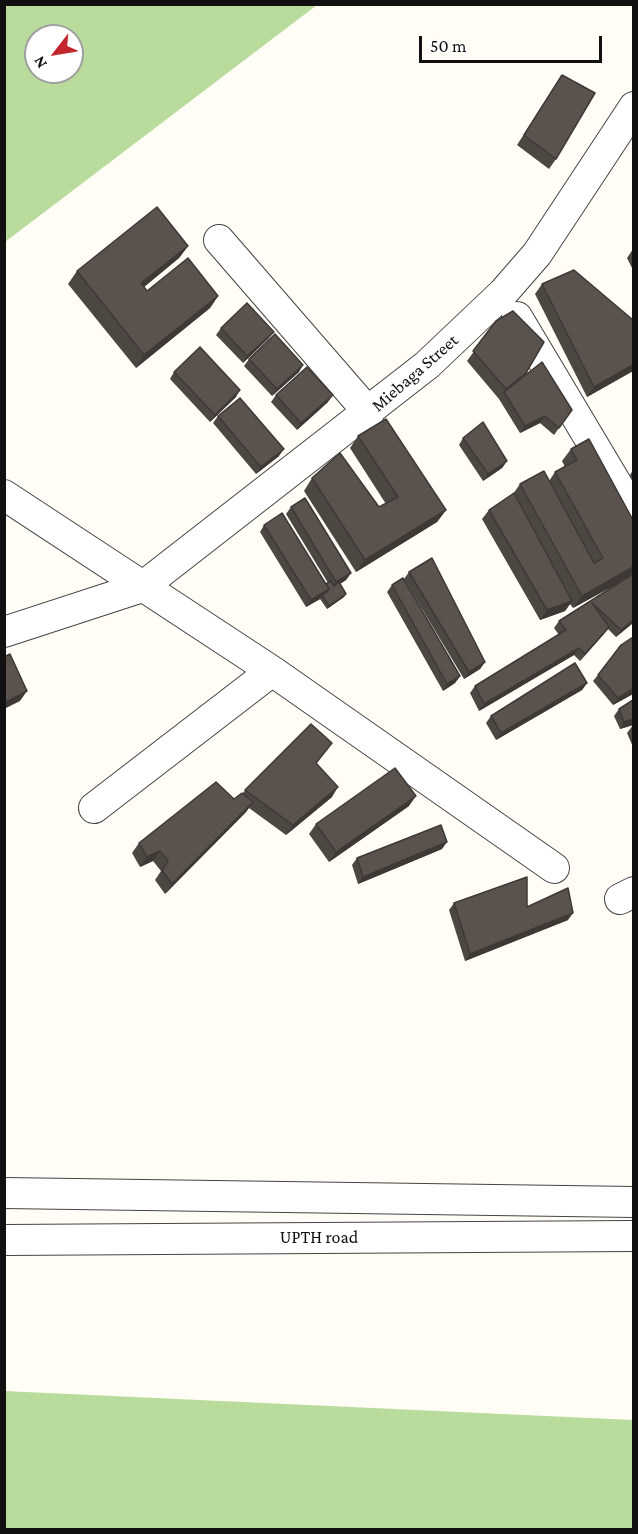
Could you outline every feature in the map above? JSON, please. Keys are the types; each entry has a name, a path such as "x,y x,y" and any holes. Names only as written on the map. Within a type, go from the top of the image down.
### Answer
{"street":[{"name":"Miebaga Street","path":"4,632 142,587 428,365 503,293 537,255 633,107"},
{"path":"219,240 369,412"},
{"path":"503,293 633,513"},
{"path":"4,495 272,671 554,868"},
{"path":"94,808 272,671"},
{"path":"4,1193 633,1202"},
{"name":"UPTH road","path":"4,1240 633,1236"}],"green space":[{"path":"5,4 317,5 5,242"},
{"path":"4,1391 633,1420 633,1529 5,1529"}],"building":[{"path":"562,75 595,93 556,159 524,135"},
{"path":"157,207 188,246 141,283 147,291 188,258 218,296 144,355 77,271"},
{"path":"574,270 633,320 633,365 594,387 542,284"},
{"path":"247,303 274,332 247,356 221,328"},
{"path":"513,311 544,342 526,373 506,389 473,351 496,321"},
{"path":"275,334 303,365 277,389 249,359"},
{"path":"200,347 240,390 215,415 174,372"},
{"path":"542,362 572,410 559,428 545,416 525,426 504,392"},
{"path":"307,367 333,395 301,423 276,395"},
{"path":"240,398 284,449 261,467 218,416"},
{"path":"386,419 446,510 365,560 312,478 340,453 379,507 398,497 358,436"},
{"path":"483,422 507,461 488,474 463,438"},
{"path":"589,439 633,520 633,567 582,596 520,484 544,471 594,563 603,558 555,472 577,460 571,449"},
{"path":"514,493 572,601 547,610 489,510"},
{"path":"305,498 351,573 336,582 291,507"},
{"path":"282,513 329,589 311,600 264,525"},
{"path":"432,558 485,662 469,672 409,572"},
{"path":"633,574 633,620 621,630 592,603 609,627 585,654 579,648 484,704 475,686 566,630 559,621"},
{"path":"403,578 460,676 447,684 392,585"},
{"path":"331,581 334,586 339,582 346,594 329,606 322,595 329,589 326,584"},
{"path":"633,637 633,689 618,698 598,675 621,645"},
{"path":"10,654 27,691 4,703 4,657"},
{"path":"575,663 587,683 501,733 491,716"},
{"path":"633,700 633,719 624,722 619,709"},
{"path":"311,724 332,743 316,763 338,787 293,825 245,790"},
{"path":"395,768 416,796 336,852 316,824"},
{"path":"216,782 234,799 242,793 253,802 172,884 162,870 168,861 160,851 147,857 139,843"},
{"path":"441,825 447,842 363,877 357,858"},
{"path":"527,877 527,907 568,888 573,913 470,954 454,903"}]}
